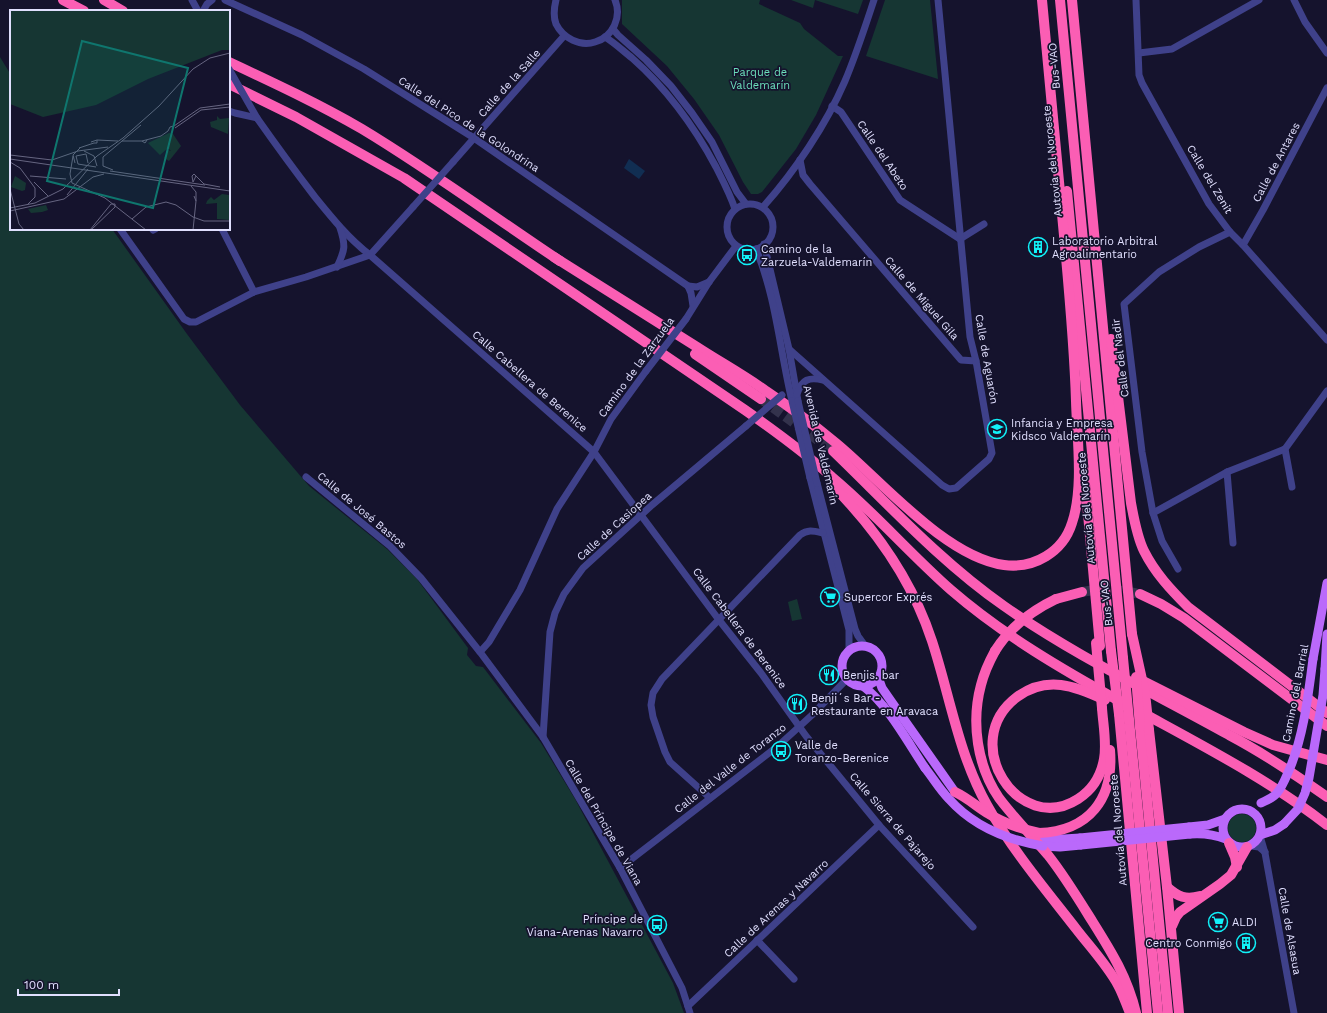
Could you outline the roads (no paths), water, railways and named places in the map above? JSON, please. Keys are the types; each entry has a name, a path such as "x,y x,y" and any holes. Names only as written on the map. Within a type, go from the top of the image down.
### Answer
{"highway":[{"path":"63,0 82,10"},
{"path":"104,0 121,10"},
{"path":"554,257 766,390 837,443 874,479 932,529 970,554 1001,565 1020,566 1035,562 1050,555 1062,542 1072,525 1076,506 1078,477 1070,300 1042,0"},
{"name":"Autovía del Noroeste","path":"1049,0 1147,1013"},
{"name":"Bus-VAO","path":"1060,0 1158,1013"},
{"path":"1072,0 1132,634 1167,886 1179,1013"},
{"path":"230,62 302,96 362,129 554,257 761,399"},
{"path":"230,84 296,117 404,178 772,430 833,477 951,590 990,621 1041,656 1092,686 1215,752 1268,783 1327,825"},
{"path":"1093,214 1098,225 1131,503 1136,529 1144,550 1157,573 1172,592 1188,607 1327,713"},
{"path":"955,792 966,797 988,814 1041,839 1086,818 1096,808 1105,793 1109,775 1110,755 1104,708 1075,388"},
{"path":"772,430 832,485 855,509 875,532 898,567 913,595 928,629 958,738 987,805 1022,858 1103,963 1118,985 1130,1013"},
{"path":"833,451 963,575 1004,606 1081,654 1231,736 1298,776 1327,797"},
{"path":"1082,592 1056,599 1034,610 1008,632 995,651 981,684 976,709 977,735 979,749 987,776 1004,804 1059,870 1112,953 1129,988 1136,1013"},
{"path":"1140,594 1161,604 1184,618 1327,726"},
{"path":"1081,654 1149,683 1244,732 1273,745 1327,760"},
{"path":"1104,708 1104,759 1096,781 1086,792 1073,802 1065,805 1049,807 1033,804 1023,799 1010,789 998,770 993,751 994,734 998,720 1013,700 1023,693 1041,686 1060,684 1077,688 1215,752"},
{"path":"1145,728 1168,1013"},
{"path":"1228,841 1235,857 1237,867"},
{"path":"1171,928 1180,912 1234,873 1249,846"},
{"path":"1167,886 1178,896 1186,898 1206,894"}],"main road":[{"name":"Camino del Barrial","path":"1246,809 1261,803 1276,794 1284,782 1292,764 1302,732 1313,659 1327,583"},
{"name":"Camino del Barrial","path":"1260,835 1274,830 1284,824 1298,809 1305,792 1309,778 1323,695 1327,634"},
{"path":"857,647 866,647 873,650 880,658 882,666 878,677 872,683 863,686 856,685 847,679 842,664 849,651 857,647"},
{"path":"878,677 882,688 891,702 955,792"},
{"path":"863,686 873,693 884,707 925,768 949,799 963,813 990,830 1015,840 1064,839 1081,841 1189,831 1213,834 1228,841 1236,847 1249,846 1255,843 1260,835 1261,826 1259,819 1255,814 1246,809 1234,810 1225,819 1222,829 1228,841"},
{"path":"1189,831 1225,819"}],"street":[{"path":"192,0 197,10"},
{"path":"203,10 212,0"},
{"name":"Calle del Pico de la Golondrina","path":"224,0 302,36 364,69 474,138 688,286"},
{"path":"556,0 554,12 556,24 564,36 579,43 595,42 605,37 613,29 617,17 617,4 615,0"},
{"path":"763,207 800,160 845,82 874,0"},
{"name":"Calle de Aguarón","path":"789,349 936,480 949,488 956,488 989,459 992,453 976,361 970,337 938,0"},
{"name":"Calle del Zenit","path":"1136,0 1138,53 1142,83 1209,204 1230,232 1327,340"},
{"path":"1138,53 1172,49 1259,0"},
{"path":"1294,0 1305,22 1327,53"},
{"path":"613,29 671,86 692,113 712,142 737,192 746,204"},
{"name":"Calle de la Salle","path":"370,255 564,36"},
{"path":"605,37 612,41 641,66 665,91 685,117 705,146 730,195 735,209"},
{"name":"Calle Cabellera de Berenice","path":"230,71 257,118 283,156 357,245 594,452 719,620 761,673 799,727"},
{"name":"Calle de Antares","path":"1243,245 1327,88"},
{"name":"Calle del Abeto","path":"832,106 840,112 900,200 960,239"},
{"path":"230,111 257,118"},
{"name":"Calle de Miguel Gila","path":"800,160 803,175 810,184 961,360 976,361"},
{"name":"Calle de Miguel Gila","path":"788,177 798,177 810,184"},
{"path":"746,204 755,204 763,207 771,216 773,228 769,239 756,249 747,250 736,246 730,240 727,227 730,216 735,209 746,204"},
{"path":"337,266 344,250 345,242 338,224"},
{"path":"960,239 984,224"},
{"path":"121,230 184,320 190,322 196,322 254,292 306,277 370,255"},
{"path":"223,230 254,292"},
{"name":"Calle del Nadir","path":"1178,569 1162,542 1153,513 1142,452 1124,304 1159,272 1199,247 1230,232"},
{"name":"Avenida de Valdemarín","path":"764,244 789,349 792,388"},
{"name":"Camino de la Zarzuela","path":"480,652 489,642 520,590 557,509 594,452 611,419 646,370 686,319 709,282 736,246"},
{"name":"Avenida de Valdemarín","path":"756,249 761,261 792,388 855,629 866,647"},
{"path":"694,306 688,286 697,287 709,282"},
{"path":"810,368 812,375 810,379"},
{"path":"796,399 802,383 813,378 824,380"},
{"name":"Calle de Casiopea","path":"543,737 550,632 555,613 564,594 583,568 642,515 792,388"},
{"path":"1153,513 1226,472 1285,449 1327,391"},
{"name":"Avenida de Valdemarín","path":"796,399 810,478 849,630 849,651"},
{"path":"1285,449 1292,487"},
{"path":"1226,472 1233,543"},
{"name":"Calle de José Bastos","path":"306,477 390,546 421,578 480,652"},
{"path":"710,798 670,762 653,717 651,705 653,693 662,679 800,535 805,531 810,530 823,533"},
{"name":"Calle del Príncipe de Viana","path":"480,652 543,737 620,868 682,988 689,1010"},
{"name":"Calle del Valle de Toranzo","path":"620,868 778,746 847,679"},
{"name":"Calle Sierra de Pajarejo","path":"799,727 879,825 974,927"},
{"name":"Calle de Arenas y Navarro","path":"689,1010 757,940 879,825"},
{"name":"Calle de Alsasua","path":"1260,835 1265,853 1294,1013"},
{"path":"1249,846 1259,848 1265,853"},
{"path":"757,940 794,979"}],"water":[{"path":"629,159 645,171 639,179 624,168"}],"tunnel":[{"path":"761,399 833,451"},
{"path":"1082,592 1111,590 1140,594"}],"place":[{"name":"Laboratorio Arbitral Agroalimentario","path":"1038,247"},
{"name":"Camino de la Zarzuela-Valdemarín","path":"747,255"},
{"name":"Infancia y Empresa Kidsco Valdemarín","path":"997,429"},
{"name":"Supercor Exprés","path":"830,597"},
{"name":"Benjis. bar","path":"829,675"},
{"name":"Benji´s Bar - Restaurante en Aravaca","path":"797,704"},
{"name":"Valle de Toranzo-Berenice","path":"781,751"},
{"name":"ALDI","path":"1218,922"},
{"name":"Príncipe de Viana-Arenas Navarro","path":"657,925"},
{"name":"Centro Conmigo","path":"1246,943"}],"park label":[{"name":"Parque de Valdemarín","path":"760,78"}]}
